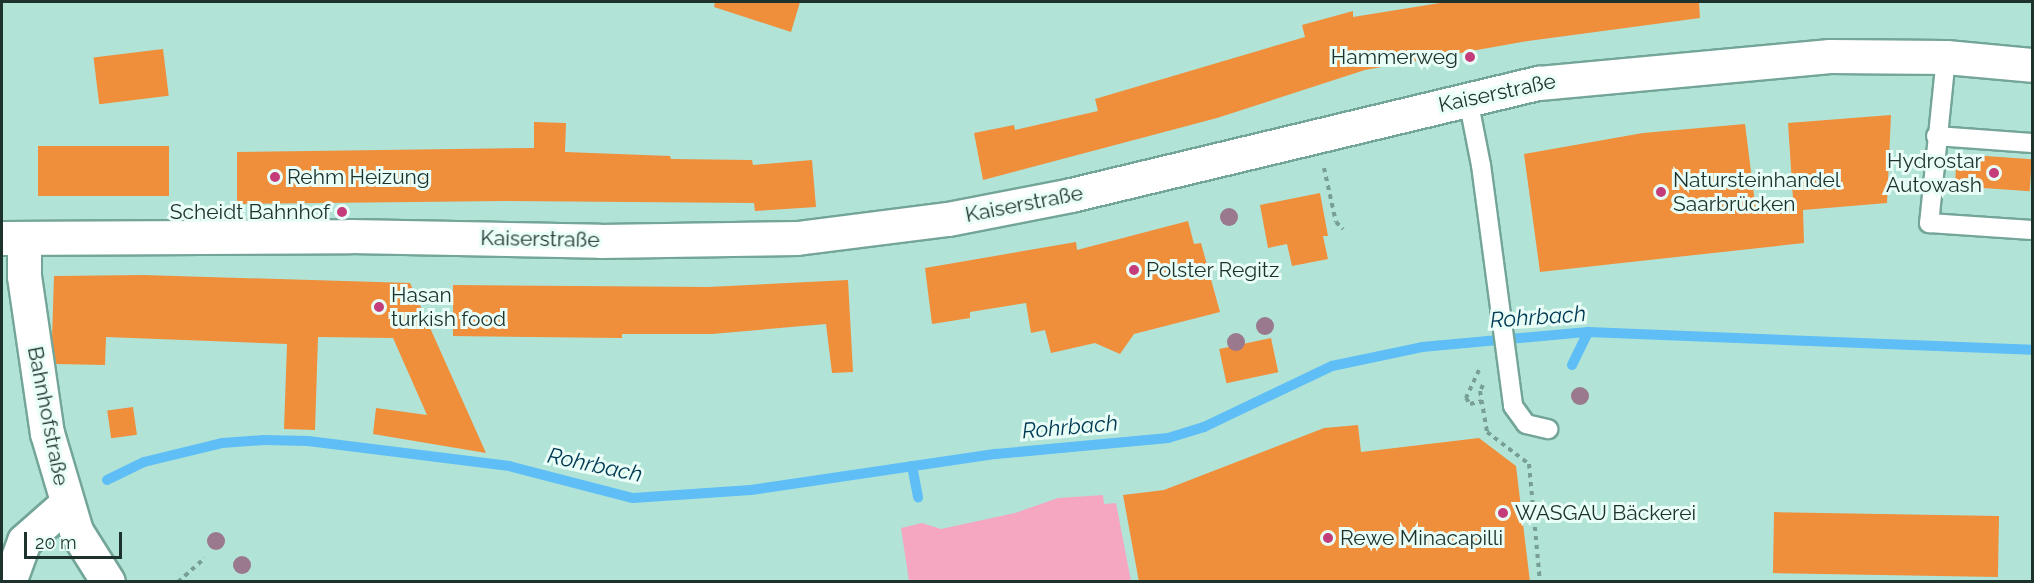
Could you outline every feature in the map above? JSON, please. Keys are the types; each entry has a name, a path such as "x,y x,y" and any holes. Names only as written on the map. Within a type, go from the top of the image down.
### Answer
{"main road":[{"name":"Kaiserstraße","path":"13,238 797,238 875,230 1010,207 1550,81 1772,58 1946,57 2032,65"},
{"name":"Bahnhofstraße","path":"13,238 47,433 66,504 89,555 108,582"},
{"path":"9,582 24,541 66,504"}],"lane":[{"path":"1946,57 1936,136 1929,223 2032,230"},
{"path":"1468,99 1513,406 1526,424 1548,429"},
{"path":"1936,136 2032,143"}],"path":[{"path":"1317,136 1336,222 1342,229"},
{"path":"1479,370 1466,398 1470,404 1482,402"},
{"path":"1485,381 1480,391 1487,432 1529,464 1539,582"},
{"path":"178,582 205,558"}],"shaded area":[{"path":"1103,495 1104,504 1116,503 1131,581 909,581 901,528 922,523 941,529 1015,513 1058,498"}],"building":[{"path":"715,2 800,2 791,32 714,7"},
{"path":"1446,2 1699,2 1700,18 1528,41 1365,70 1217,118 983,180 974,133 1014,125 1015,130 1098,111 1095,99 1305,37 1302,25 1353,11 1353,17"},
{"path":"163,49 169,96 99,104 94,58"},
{"path":"1891,115 1887,203 1803,210 1804,243 1540,272 1524,154 1643,133 1745,124 1755,203 1793,199 1788,123"},
{"path":"534,122 566,123 565,152 670,156 671,159 752,160 753,165 812,160 816,207 755,211 754,203 504,201 237,204 237,152 534,148"},
{"path":"38,146 169,146 169,196 38,196"},
{"name":"Hydrostar Autowash","path":"1957,154 2032,159 2030,191 1955,186"},
{"path":"1320,193 1328,236 1323,236 1328,259 1292,266 1287,244 1268,248 1260,205"},
{"path":"1188,221 1194,244 1201,243 1220,312 1134,334 1120,354 1095,343 1051,353 1045,330 1031,333 1026,303 970,312 970,318 932,324 925,268 1076,242 1077,250"},
{"path":"143,275 410,283 486,453 373,434 376,408 427,415 393,338 318,337 315,430 284,429 287,344 106,337 105,365 56,364 52,339 54,276"},
{"path":"848,280 853,372 832,373 826,324 712,334 622,334 622,338 453,336 453,285 708,287"},
{"path":"1271,338 1278,372 1226,383 1219,349"},
{"path":"133,407 137,435 111,438 107,411"},
{"name":"Rewe Minacapilli","path":"1358,425 1361,452 1479,438 1516,466 1530,582 1139,582 1123,495 1164,490 1324,428"},
{"path":"1774,512 1999,516 1998,577 1773,573"}],"waterway":[{"path":"1572,365 1588,332"},
{"name":"Rohrbach","path":"107,480 144,462 222,443 264,440 308,441 509,466 633,498 751,490 996,454 1168,438 1204,427 1332,366 1422,347 1588,332 2032,350"},
{"path":"912,466 918,497"}],"place":[{"name":"Hammerweg","path":"1470,57"},
{"name":"Hydrostar Autowash","path":"1994,173"},
{"name":"Rehm Heizung","path":"275,177"},
{"name":"Natursteinhandel Saarbrücken","path":"1661,192"},
{"name":"Scheidt Bahnhof","path":"342,212"},
{"name":"Polster Regitz","path":"1134,270"},
{"name":"Hasan turkish food","path":"379,307"},
{"name":"WASGAU Bäckerei","path":"1503,513"},
{"name":"Rewe Minacapilli","path":"1328,538"}]}
